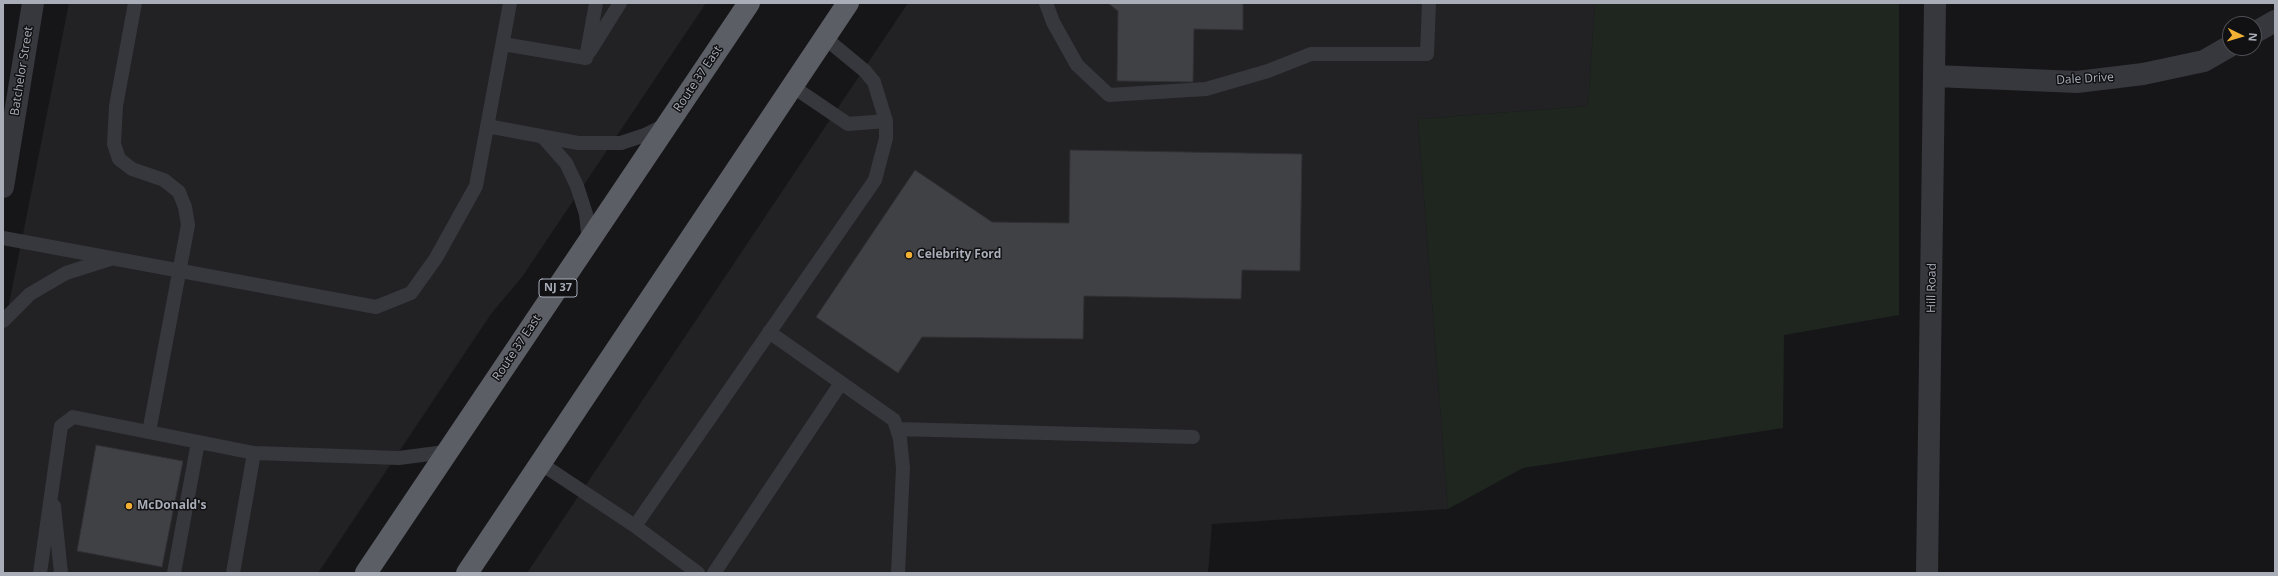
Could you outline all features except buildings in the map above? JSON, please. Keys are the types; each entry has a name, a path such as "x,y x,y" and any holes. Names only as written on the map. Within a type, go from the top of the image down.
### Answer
{"highway":[{"name":"Route 37 East","path":"366,573 445,452 589,242 749,3"},
{"path":"468,573 848,3"}],"street":[{"name":"Batchelor Street","path":"3,187 32,3"},
{"name":"Hill Road","path":"1927,573 1935,3"},
{"path":"2262,28 2275,21"},
{"name":"Dale Drive","path":"1935,76 2078,82 2143,74 2204,61 2222,51"}],"lane":[{"path":"135,3 116,106 114,144 119,159 132,169 164,180 179,192 185,207 188,225 181,272 150,432"},
{"path":"3,238 376,307 411,293 436,258 476,186 510,3"},
{"path":"586,58 596,3"},
{"path":"586,58 620,3"},
{"path":"1046,3 1053,22 1077,65 1109,94 1206,89 1268,71 1311,54 1427,54 1429,3"},
{"path":"635,526 875,180 886,138 886,121 874,82 865,71 825,38"},
{"path":"502,44 586,58"},
{"path":"792,86 848,124 886,121"},
{"path":"487,126 574,143 621,143 645,135 669,123"},
{"path":"543,137 566,163 577,186 586,214 589,242"},
{"path":"3,321 30,294 66,273 111,258"},
{"path":"769,332 894,420 900,439 903,468 898,573"},
{"path":"714,573 841,383"},
{"path":"40,573 61,426 73,417 254,453 399,458 445,452"},
{"path":"897,429 1193,437"},
{"path":"174,573 198,442"},
{"path":"233,573 254,453"},
{"path":"540,463 635,526 698,573"},
{"path":"52,482 61,573"}],"shaded area":[{"path":"69,3 706,3 522,277 491,314 318,573 3,573 3,334"},
{"path":"908,3 1595,3 1588,106 1418,119 1448,509 1212,524 1208,573 527,573"},
{"path":"1595,3 1899,3 1899,315 1784,335 1783,428 1523,468 1448,509 1418,119 1588,106"}],"place":[{"name":"Celebrity Ford","path":"909,255"},
{"name":"McDonald's","path":"129,506"}]}
